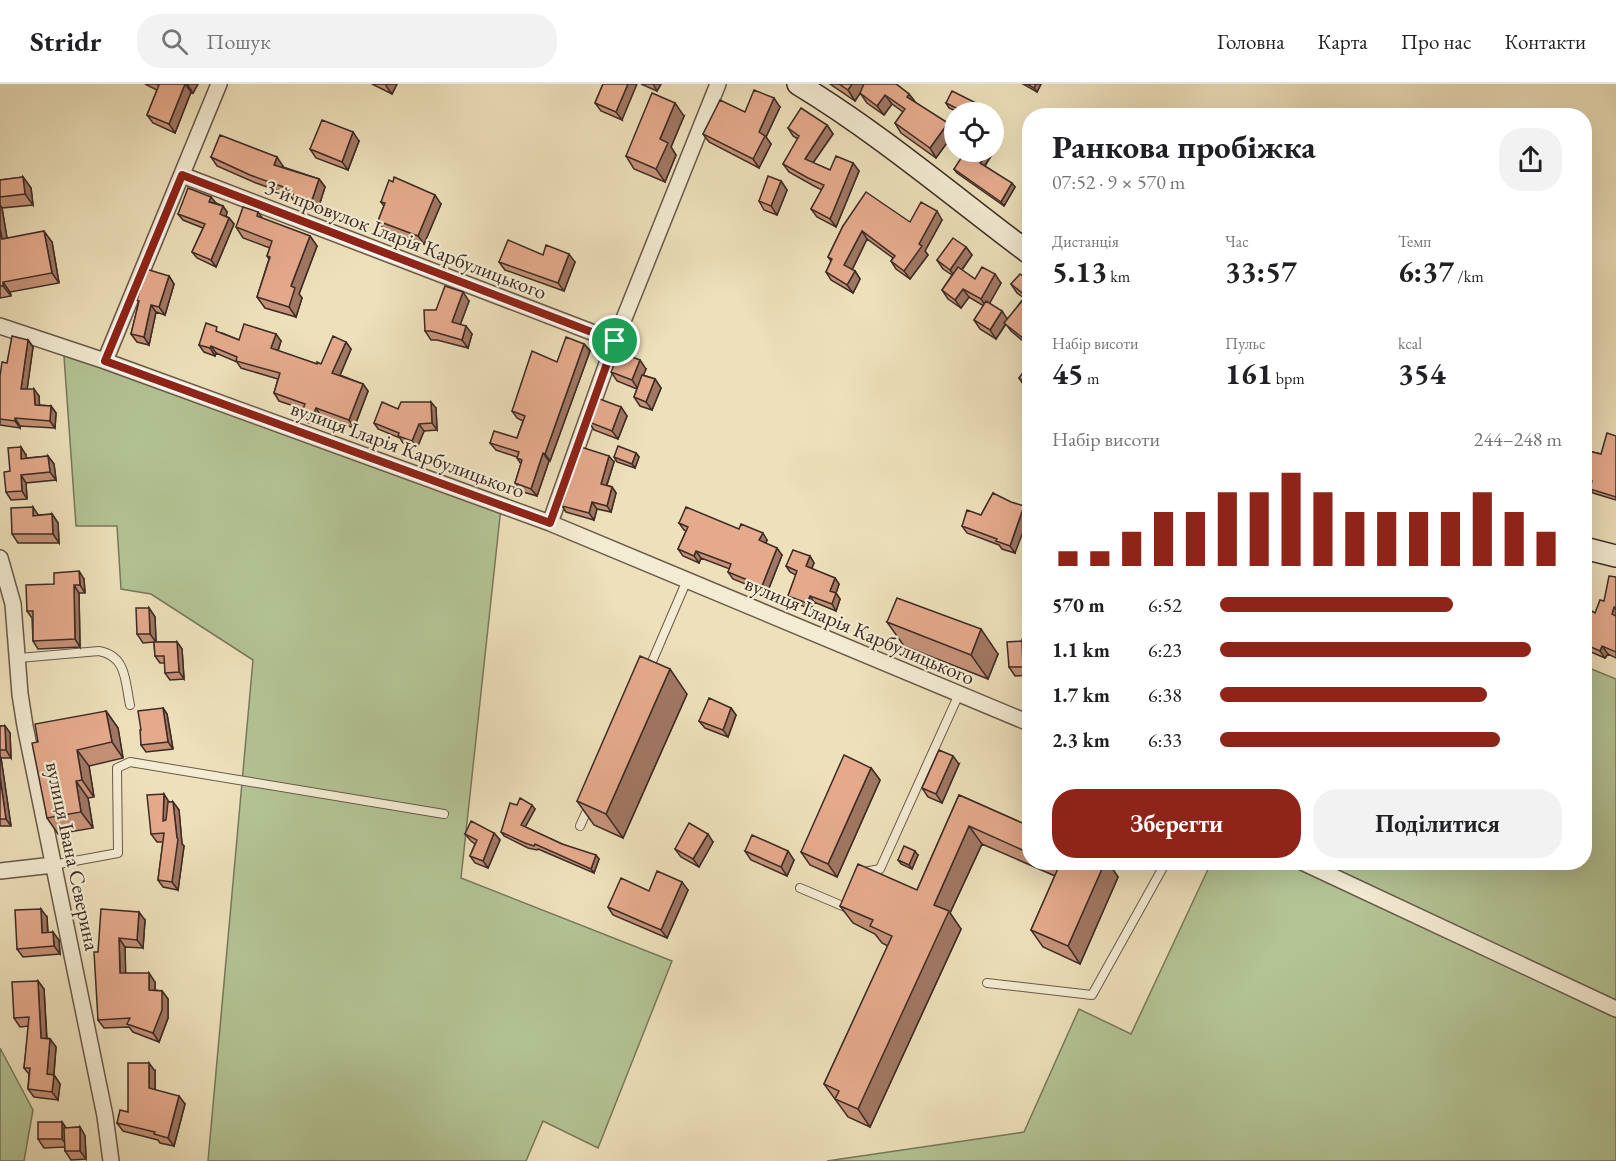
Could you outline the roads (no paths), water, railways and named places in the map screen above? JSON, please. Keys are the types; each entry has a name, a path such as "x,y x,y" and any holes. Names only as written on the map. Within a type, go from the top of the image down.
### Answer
{"main road":[{"path":"798,84 822,98 883,142 1022,248"},
{"path":"1592,550 1616,556"}],"street":[{"path":"105,361 219,84"},
{"path":"550,523 615,341 718,84"},
{"name":"3-й провулок Іларія Карбулицького","path":"182,175 615,341"},
{"name":"вулиця Іларія Карбулицького","path":"0,326 105,361 550,523 1022,720"},
{"name":"вулиця Івана Северина","path":"0,558 14,604 20,694 25,726 105,1116 111,1161"},
{"path":"0,871 53,865"},
{"path":"1319,870 1616,1008"}],"lane":[{"path":"645,676 687,580"},
{"path":"19,658 99,651 108,653 117,658 122,666 130,705"},
{"path":"858,881 862,872 880,869 959,694"},
{"path":"53,865 118,853 117,768 130,762 444,814"},
{"path":"580,826 594,794"},
{"path":"987,983 1092,995 1162,870"},
{"path":"800,888 845,907 850,898"}]}
